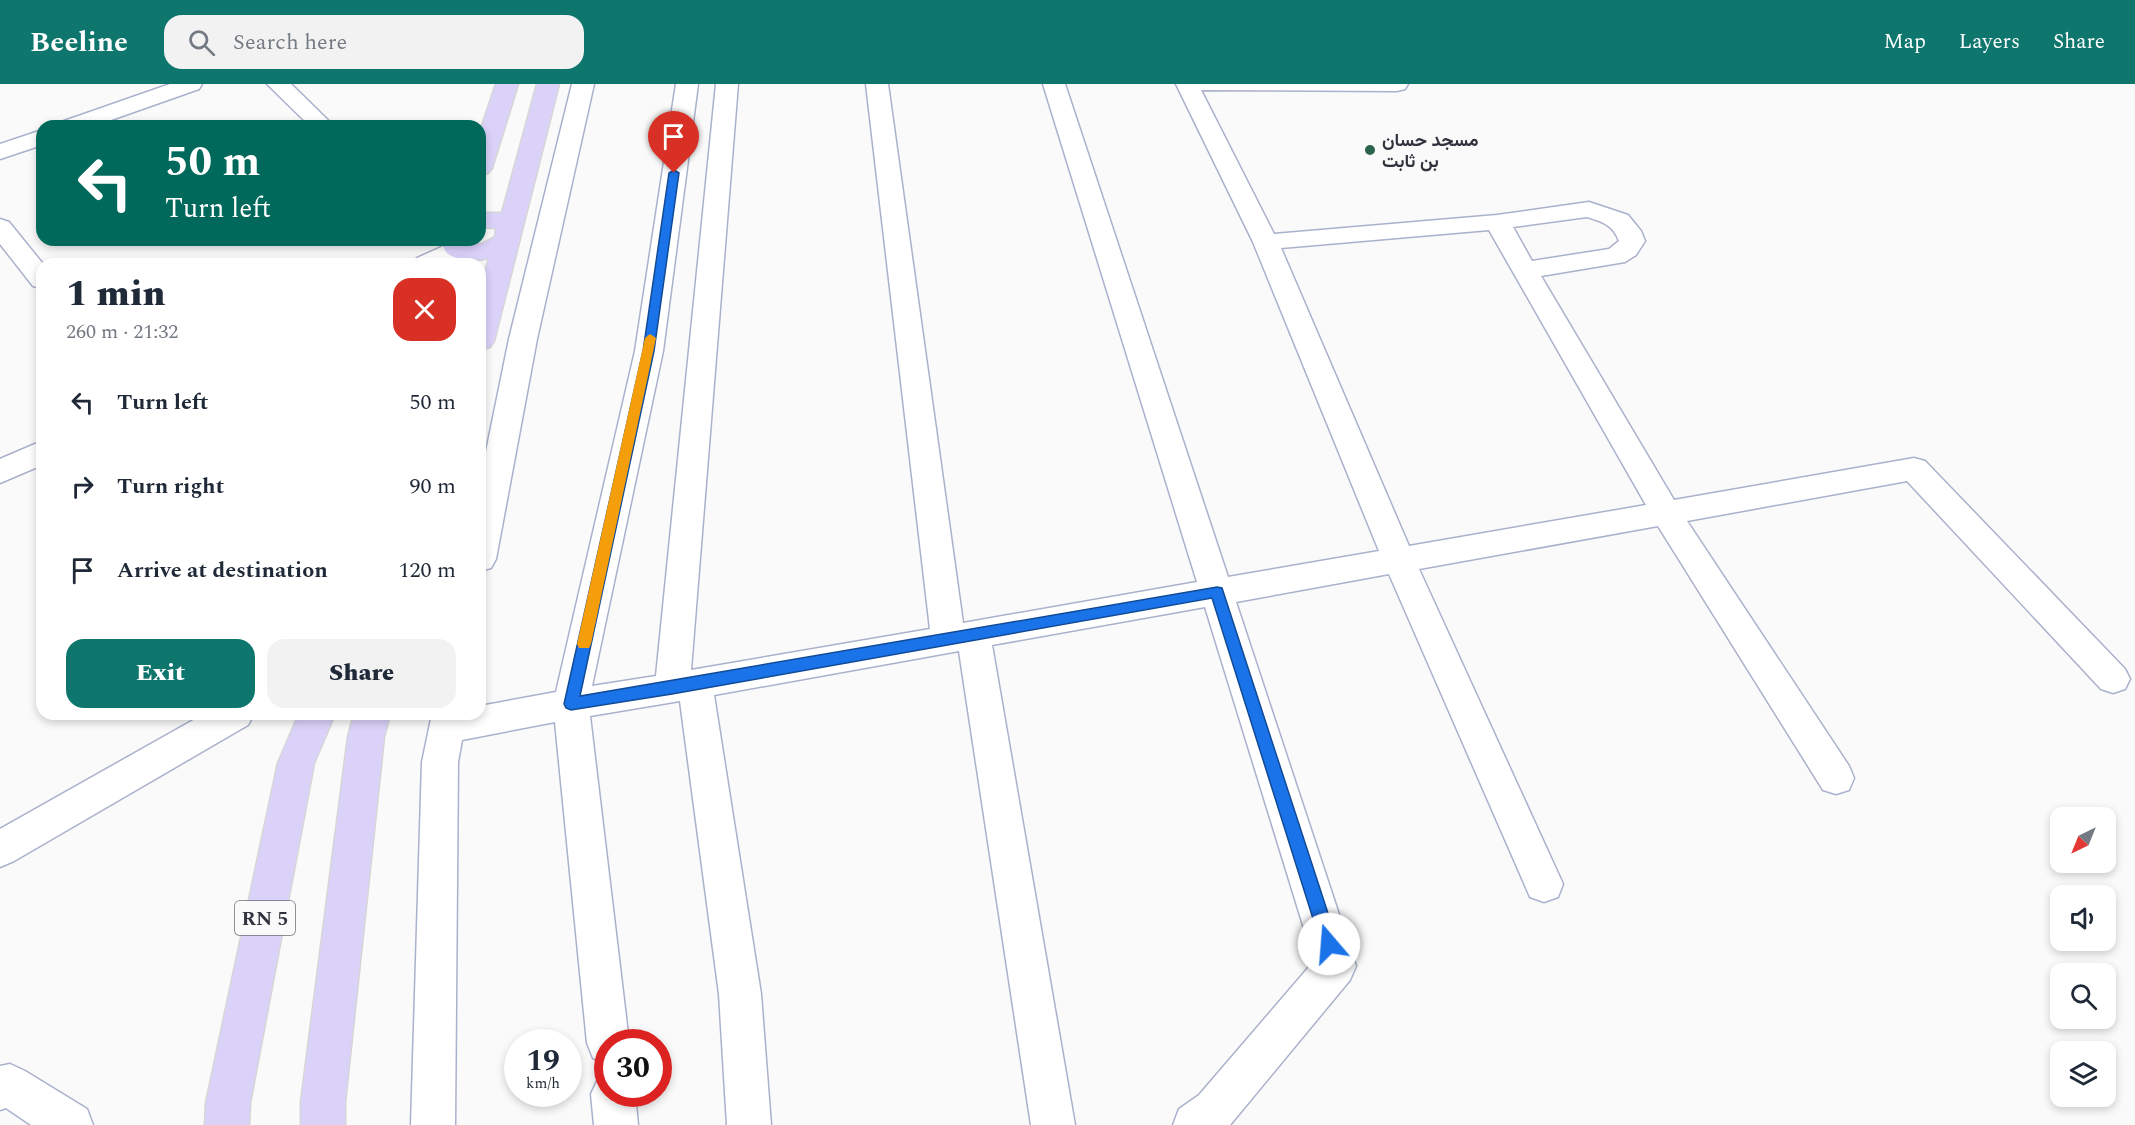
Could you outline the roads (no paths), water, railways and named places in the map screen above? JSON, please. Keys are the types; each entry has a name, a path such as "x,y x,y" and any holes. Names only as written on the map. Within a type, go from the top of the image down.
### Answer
{"highway":[{"path":"486,149 507,84"},
{"path":"486,319 548,84"},
{"path":"486,220 503,221 509,235"},
{"path":"458,251 482,252 501,245 509,235"},
{"name":"RN 5","path":"226,1125 228,1102 296,763 314,720"},
{"path":"323,1125 323,1101 364,748 371,720"}],"street":[{"path":"89,120 191,84"},
{"path":"278,84 317,120"},
{"path":"486,528 523,339 583,84"},
{"path":"606,1029 571,704 649,351 687,84"},
{"path":"727,84 684,686 740,994 749,1125"},
{"path":"877,84 961,637 1053,1125"},
{"path":"1054,84 1336,966 1214,1110 1195,1125"},
{"path":"1187,84 1266,242 1399,560 1544,884"},
{"path":"1203,84 1394,84"},
{"path":"0,152 36,139"},
{"path":"1266,242 1497,222 1589,209 1619,220 1628,231 1632,241 1627,249 1616,256 1526,270"},
{"path":"1497,222 1666,513 1836,778"},
{"path":"0,227 36,272"},
{"path":"441,258 458,251"},
{"path":"0,472 36,455"},
{"path":"486,716 684,686 1914,469 2113,679"},
{"path":"0,849 226,720"},
{"path":"433,1125 440,762 448,721"},
{"path":"0,1088 10,1086 71,1125"},
{"path":"614,1107 616,1125"}],"place":[{"name":"مسجد حسان بن ثابت","path":"1370,150"}]}
